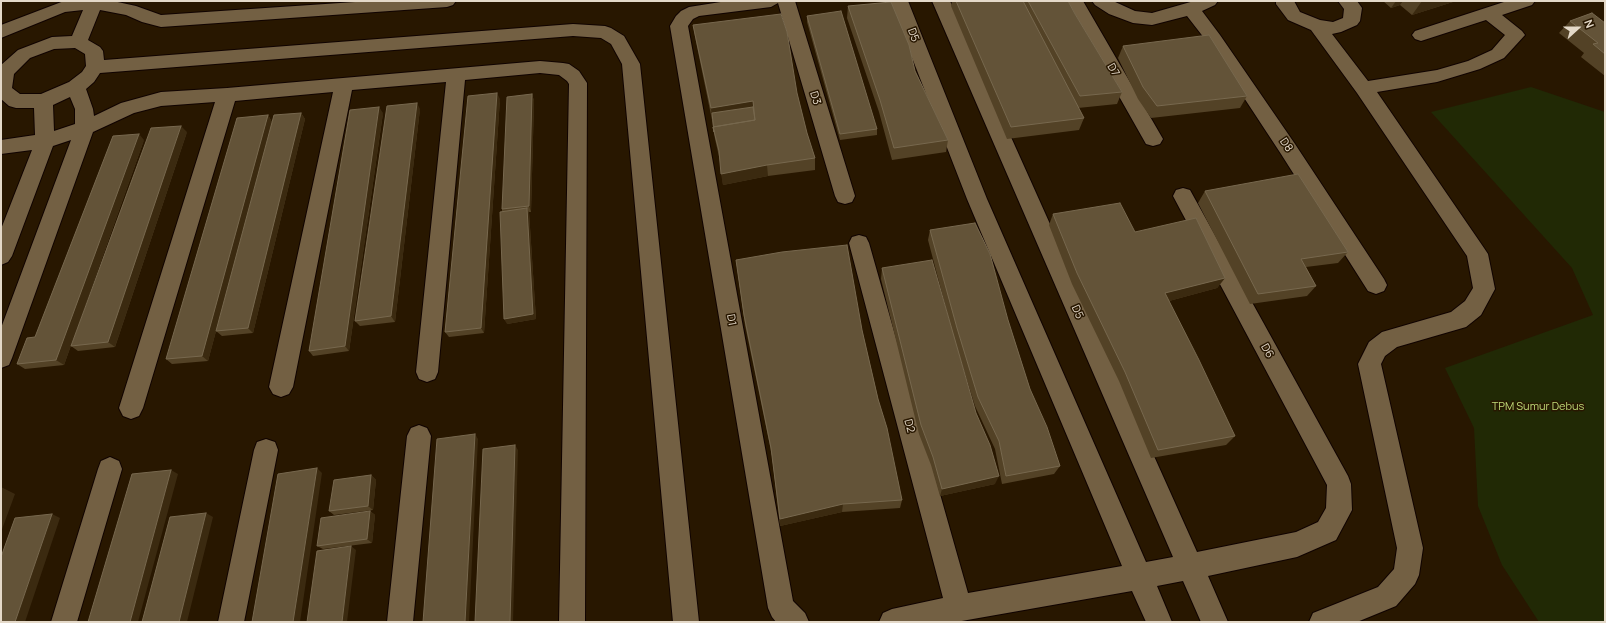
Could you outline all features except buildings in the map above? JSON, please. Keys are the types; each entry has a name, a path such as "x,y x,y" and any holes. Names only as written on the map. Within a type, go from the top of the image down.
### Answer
{"street":[{"path":"191,20 198,1"},
{"path":"1,32 64,4 94,2 130,10 148,18 161,21 191,20 308,7 448,1"},
{"name":"D1","path":"771,1 704,9 687,15 682,20 680,26 782,608 796,622"},
{"name":"D3","path":"786,1 845,196"},
{"name":"D5","path":"899,1 977,199 1159,622"},
{"name":"D5","path":"941,1 1215,622"},
{"name":"D7","path":"1074,1 1153,139"},
{"path":"1101,1 1115,10 1133,17 1152,19 1191,9 1209,1"},
{"path":"1285,1 1285,4 1294,16 1317,26 1334,28 1350,21 1353,8 1347,1"},
{"path":"1421,35 1526,1"},
{"path":"78,42 94,2"},
{"path":"52,43 64,4"},
{"name":"D8","path":"1191,9 1214,39 1288,149 1376,285"},
{"path":"1364,88 1437,76 1474,65 1498,54 1516,35 1489,13"},
{"path":"1317,26 1364,88 1476,254 1484,289 1473,308 1458,320 1390,339 1377,349 1369,364 1410,548 1406,575 1387,597 1322,622"},
{"path":"95,67 574,30 605,32 618,40 631,64 686,622"},
{"path":"78,42 94,51 95,67 88,77 76,87 43,101 16,101 2,90 5,72 24,54 52,43 78,42"},
{"path":"1,147 44,141 85,128 128,108 161,99 456,76 540,67 563,69 574,76 578,83 572,622"},
{"path":"427,372 456,76"},
{"path":"281,387 344,85"},
{"path":"1,358 85,128 84,109 76,87"},
{"path":"132,408 227,95"},
{"path":"1,256 44,141 43,101"},
{"name":"D6","path":"1183,196 1339,484 1339,510 1327,531 1297,544 1191,566"},
{"name":"D2","path":"859,243 959,608"},
{"path":"400,622 419,436"},
{"path":"232,622 266,450"},
{"path":"64,622 110,469"},
{"path":"892,622 959,608 1191,566"}],"green space":[{"name":"TPM Sumur Debus","path":"1531,87 1605,112 1605,622 1539,622 1502,565 1478,506 1474,428 1445,368 1593,315 1572,268 1431,112"}]}
